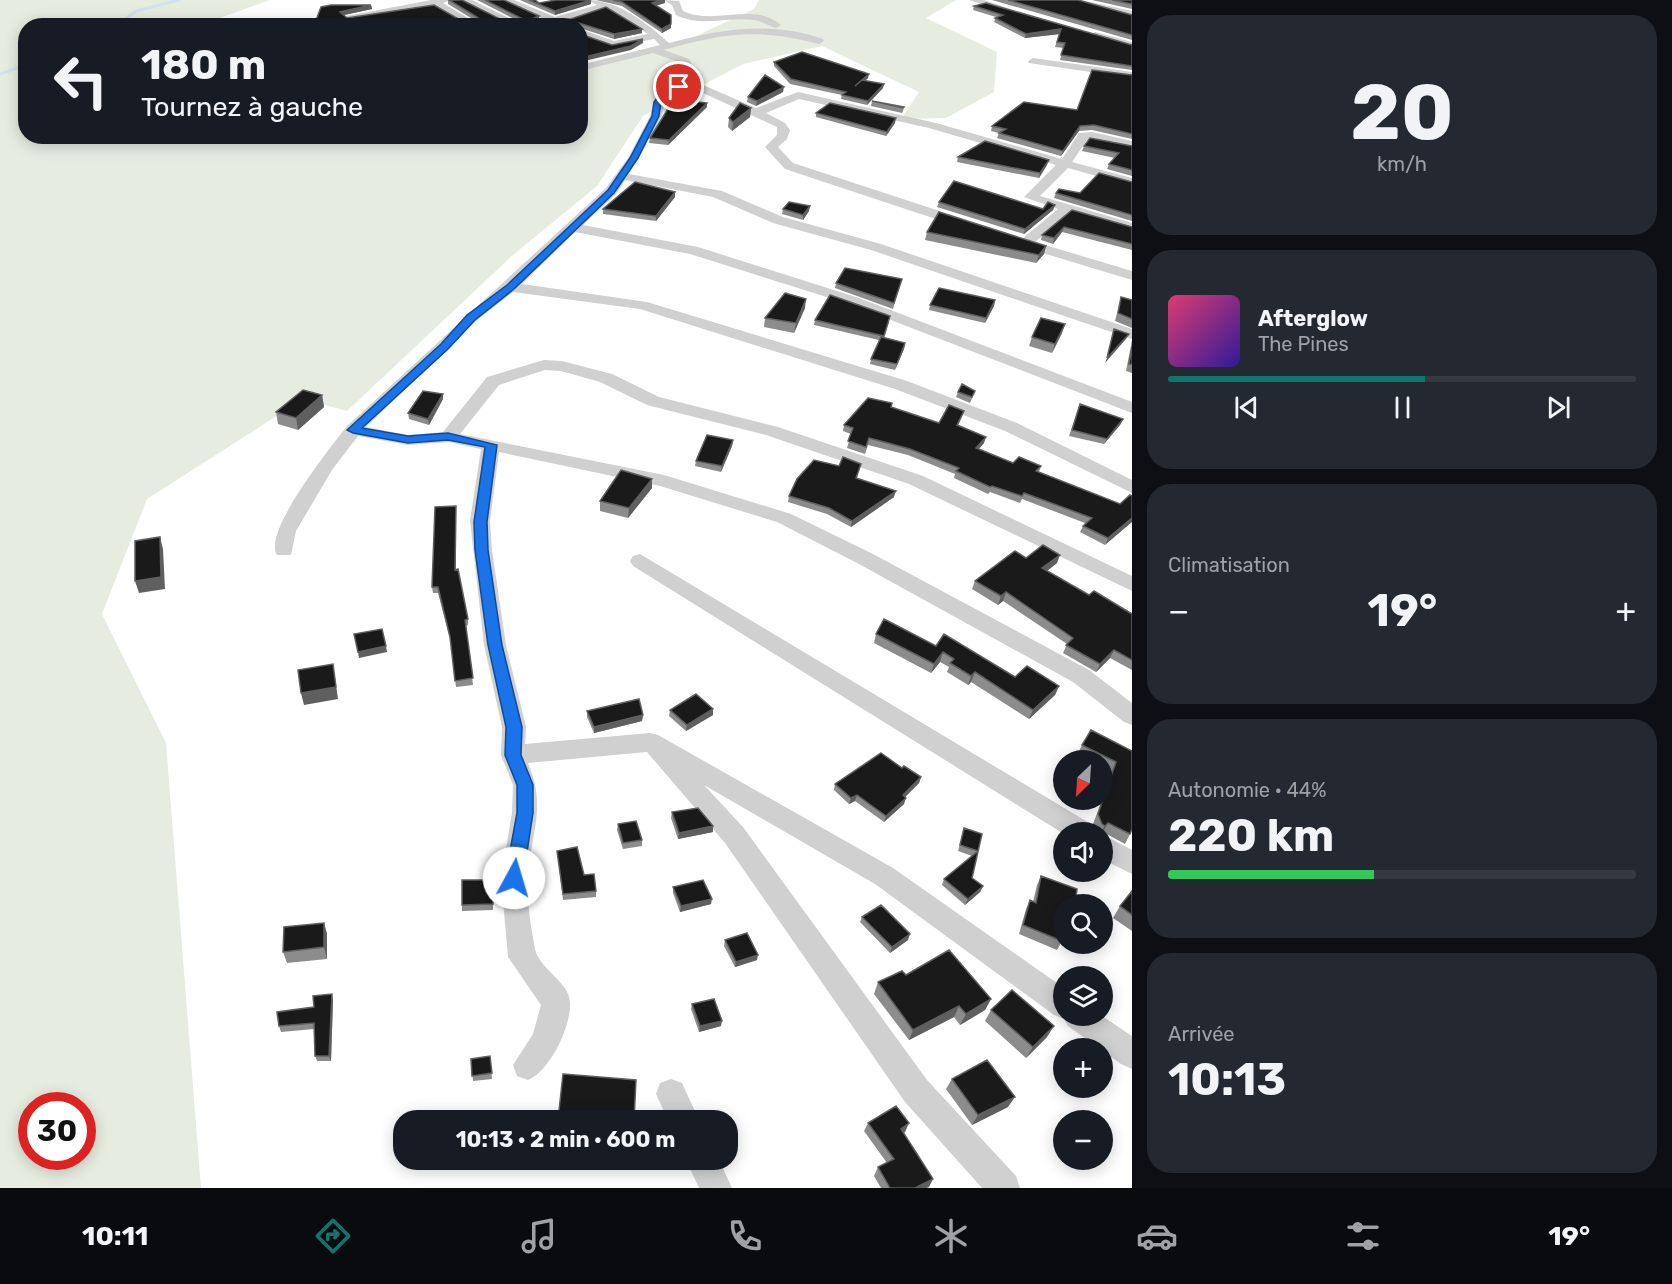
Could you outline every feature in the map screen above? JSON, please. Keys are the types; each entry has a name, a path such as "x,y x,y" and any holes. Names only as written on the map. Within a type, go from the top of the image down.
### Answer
{"street":[{"path":"358,18 447,0"},
{"path":"464,0 503,18"},
{"path":"506,0 548,18"},
{"path":"592,0 628,14 633,21 648,27 667,46"},
{"path":"669,0 676,3 679,12 693,20 758,16 781,29"},
{"path":"974,0 1023,14"},
{"path":"1068,0 1132,14"},
{"path":"434,2 462,18"},
{"path":"346,18 344,9 347,4"},
{"path":"565,18 606,6"},
{"path":"375,14 381,18"},
{"path":"588,66 667,46 737,33 781,29 819,41"},
{"path":"1083,32 1132,45"},
{"path":"588,35 613,44 656,36"},
{"path":"654,50 686,61 684,74 689,83 781,124 784,130 783,136 772,149 797,170 980,229"},
{"path":"1033,61 1072,64 1132,75"},
{"path":"284,550 286,531 324,469 353,430 471,318 510,287 611,191 656,116 658,102 664,95 689,83"},
{"path":"758,112 798,95 933,125 1064,165 1132,182"},
{"path":"1132,146 1086,135 1064,165 1031,197 1132,227"},
{"path":"622,176 717,194 778,220 908,257 1132,334"},
{"path":"1025,243 1066,209"},
{"path":"573,228 693,250 854,301 1132,408"},
{"path":"1003,236 1132,276"},
{"path":"510,287 642,305 901,385 1011,427 1132,487"},
{"path":"448,437 493,381 544,365 562,366 606,378 652,401 772,431 916,480 1132,584"},
{"path":"353,430 408,440 448,437 491,445 664,481 784,518 866,559 1082,676 1132,716"},
{"path":"491,445 480,522 495,645 514,727 513,755 525,785 525,813 514,878 522,957 556,1002 546,1041 528,1065"},
{"path":"640,561 1066,822"},
{"path":"513,755 650,742 884,876 1053,997"},
{"path":"650,742 734,835 916,1091 1004,1188"},
{"path":"1113,852 1132,863"},
{"path":"1092,1026 1132,1054"},
{"path":"707,1170 716,1188"}],"shaded area":[{"path":"0,0 270,0 220,18 18,18 18,144 588,144 588,66 668,49 754,9 759,0 956,0 926,18 997,52 994,92 946,118 901,119 919,92 822,46 743,64 643,116 597,186 513,255 347,411 303,399 147,499 102,614 166,743 201,1188 0,1188"}],"building":[{"path":"449,0 462,0 498,18 479,18"},
{"path":"485,0 504,0 539,16 521,18"},
{"path":"529,0 539,3 556,0 591,0 555,11"},
{"path":"613,0 661,0 652,3 671,15 671,24 662,29 622,2"},
{"path":"1008,0 1078,0 1132,15 1132,35"},
{"path":"1112,0 1132,0 1132,4"},
{"path":"986,3 1132,45 1132,66 1061,55 1065,43 1057,42 1061,29 1026,34 995,18 1003,15 974,6"},
{"path":"371,5 340,12 347,18 317,18 321,7"},
{"path":"434,5 457,18 347,18"},
{"path":"606,7 642,29 614,34 588,26 588,18 574,18"},
{"path":"588,37 612,45 643,39 631,46 588,56"},
{"path":"802,52 869,74 862,80 884,84 868,101 842,95 846,92 791,79 774,62"},
{"path":"1092,70 1132,75 1132,134 1094,125 1080,126 1063,151 999,133 1006,129 992,126 1024,102 1077,110"},
{"path":"765,75 784,87 757,101 748,97"},
{"path":"674,99 707,103 669,140 650,138"},
{"path":"740,103 751,108 733,122 729,118"},
{"path":"830,103 896,118 887,132 816,113"},
{"path":"1090,138 1132,146 1132,170 1109,164 1119,153 1084,146"},
{"path":"985,141 1049,160 1040,173 958,157"},
{"path":"1099,173 1132,182 1132,215 1056,193 1059,189 1080,193"},
{"path":"954,181 1043,209 1048,202 1055,205 1025,229 939,202"},
{"path":"635,182 675,192 656,216 603,209"},
{"path":"789,202 810,206 803,215 783,209"},
{"path":"1072,210 1132,227 1132,244 1064,227 1054,238 1042,235"},
{"path":"939,212 1046,246 1039,255 927,232"},
{"path":"845,268 902,279 894,303 836,283"},
{"path":"939,288 995,300 986,318 930,305"},
{"path":"785,293 806,299 796,323 765,318"},
{"path":"830,295 890,316 884,336 815,320"},
{"path":"1121,297 1132,300 1132,319 1118,313"},
{"path":"1041,318 1065,324 1055,344 1032,337"},
{"path":"1114,329 1129,334 1107,358"},
{"path":"881,337 905,343 897,364 871,359"},
{"path":"1132,347 1132,364 1129,364"},
{"path":"962,384 975,391 972,397 958,392"},
{"path":"303,390 322,395 296,418 276,412"},
{"path":"423,391 443,394 428,419 408,413"},
{"path":"868,398 892,403 891,407 939,423 949,405 964,411 957,425 986,437 976,448 1013,463 1019,457 1041,466 1036,471 1120,504 1130,495 1132,496 1132,518 1108,538 1083,526 1092,518 1024,493 1022,496 990,487 956,471 959,468 910,449 869,438 866,447 848,441 853,428 844,425"},
{"path":"1080,404 1123,419 1107,439 1072,430"},
{"path":"707,435 733,440 722,466 696,461"},
{"path":"843,457 861,464 856,478 896,491 852,521 829,508 789,496 797,479 814,460 839,466"},
{"path":"621,470 652,479 629,508 600,501"},
{"path":"456,506 455,570 458,569 468,619 465,620 473,678 455,681 450,637 438,587 432,587 435,507"},
{"path":"160,537 161,577 135,581 135,541"},
{"path":"1043,545 1060,555 1042,568 1089,595 1094,591 1132,614 1132,660 1114,650 1100,664 1066,645 1073,638 1006,592 1001,596 975,581 1015,551 1026,558"},
{"path":"884,619 936,646 944,634 1015,677 1027,666 1059,686 1033,710 975,672 971,676 950,663 954,659 943,652 934,664 876,634"},
{"path":"382,629 386,646 358,652 354,634"},
{"path":"333,664 336,687 301,693 298,670"},
{"path":"696,694 713,709 687,725 670,710"},
{"path":"639,699 643,715 594,727 587,711"},
{"path":"1091,730 1132,751 1132,829 1130,834 1113,826 1113,822 1101,822 1098,814 1099,810 1113,810 1113,771 1116,762 1113,760 1113,750 1092,750 1082,745"},
{"path":"881,753 902,768 904,766 921,777 903,795 906,798 886,816 857,795 851,798 835,784"},
{"path":"698,808 713,826 679,833 672,812"},
{"path":"636,821 642,840 623,843 618,824"},
{"path":"964,828 982,834 972,878 983,886 968,899 944,879 978,851 960,845"},
{"path":"577,847 584,875 594,874 596,891 563,894 557,851"},
{"path":"1041,876 1077,889 1076,894 1053,894 1053,937 1023,925 1030,900 1036,903"},
{"path":"462,880 493,880 493,904 462,905"},
{"path":"703,880 712,899 681,906 673,887"},
{"path":"1132,891 1132,915 1120,906"},
{"path":"881,905 910,934 892,947 862,917"},
{"path":"324,923 324,947 283,952 284,927"},
{"path":"747,933 758,955 736,962 725,940"},
{"path":"949,950 991,999 966,1014 959,1006 913,1030 878,982 902,971 906,975"},
{"path":"1012,990 1054,1026 1033,1047 991,1010"},
{"path":"332,994 329,1056 315,1056 314,1023 279,1026 277,1012 314,1007 313,996"},
{"path":"714,999 722,1021 700,1026 692,1004"},
{"path":"490,1056 492,1073 472,1076 471,1059"},
{"path":"987,1060 1015,1097 978,1115 952,1079"},
{"path":"563,1074 636,1080 634,1110 559,1110"},
{"path":"896,1106 909,1123 901,1129 933,1179 915,1188 890,1188 878,1167 894,1159 868,1123"}],"waterway":[{"path":"127,18 136,11 179,0"},
{"path":"0,74 18,68"}],"route":[{"path":"514,878 517,848 525,813 525,785 513,755 514,727 510,700 503,686 495,645 482,550 480,522 491,445 448,437 408,440 353,430 471,318 510,287 558,240 592,211 611,191 634,158 656,116 658,102 664,95 679,87"}]}
